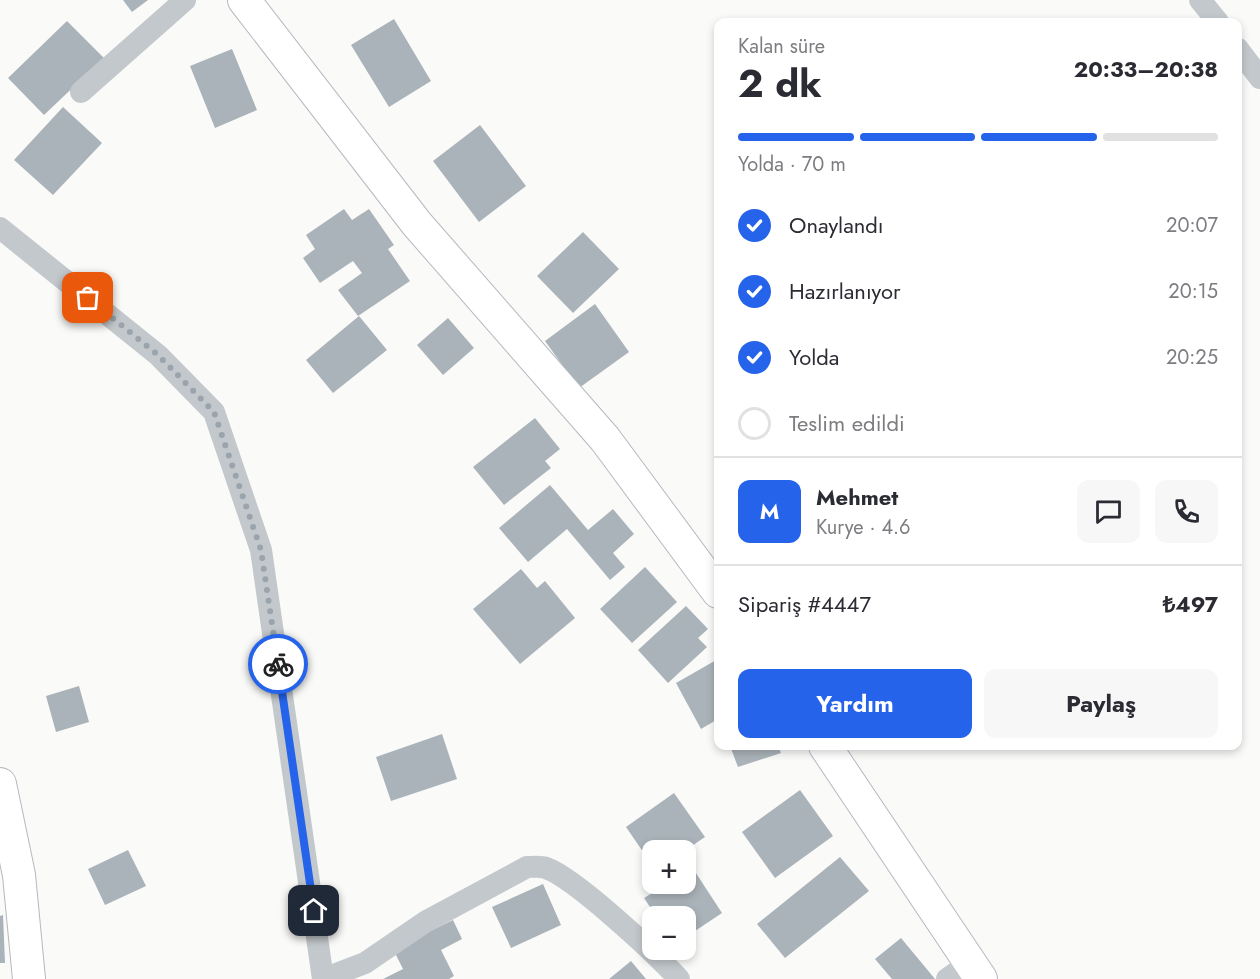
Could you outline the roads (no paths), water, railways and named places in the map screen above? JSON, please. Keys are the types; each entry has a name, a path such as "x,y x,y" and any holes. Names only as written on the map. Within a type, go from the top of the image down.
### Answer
{"street":[{"path":"81,92 185,0"},
{"path":"244,0 417,224 605,439 714,587"},
{"path":"1200,0 1215,18"},
{"path":"1242,54 1260,78"},
{"path":"0,228 158,355 214,412 261,550 323,979 364,963 425,922 527,867 545,868 569,882 662,961 679,979"},
{"path":"828,750 967,973"},
{"path":"0,784 10,884 29,979"}]}
